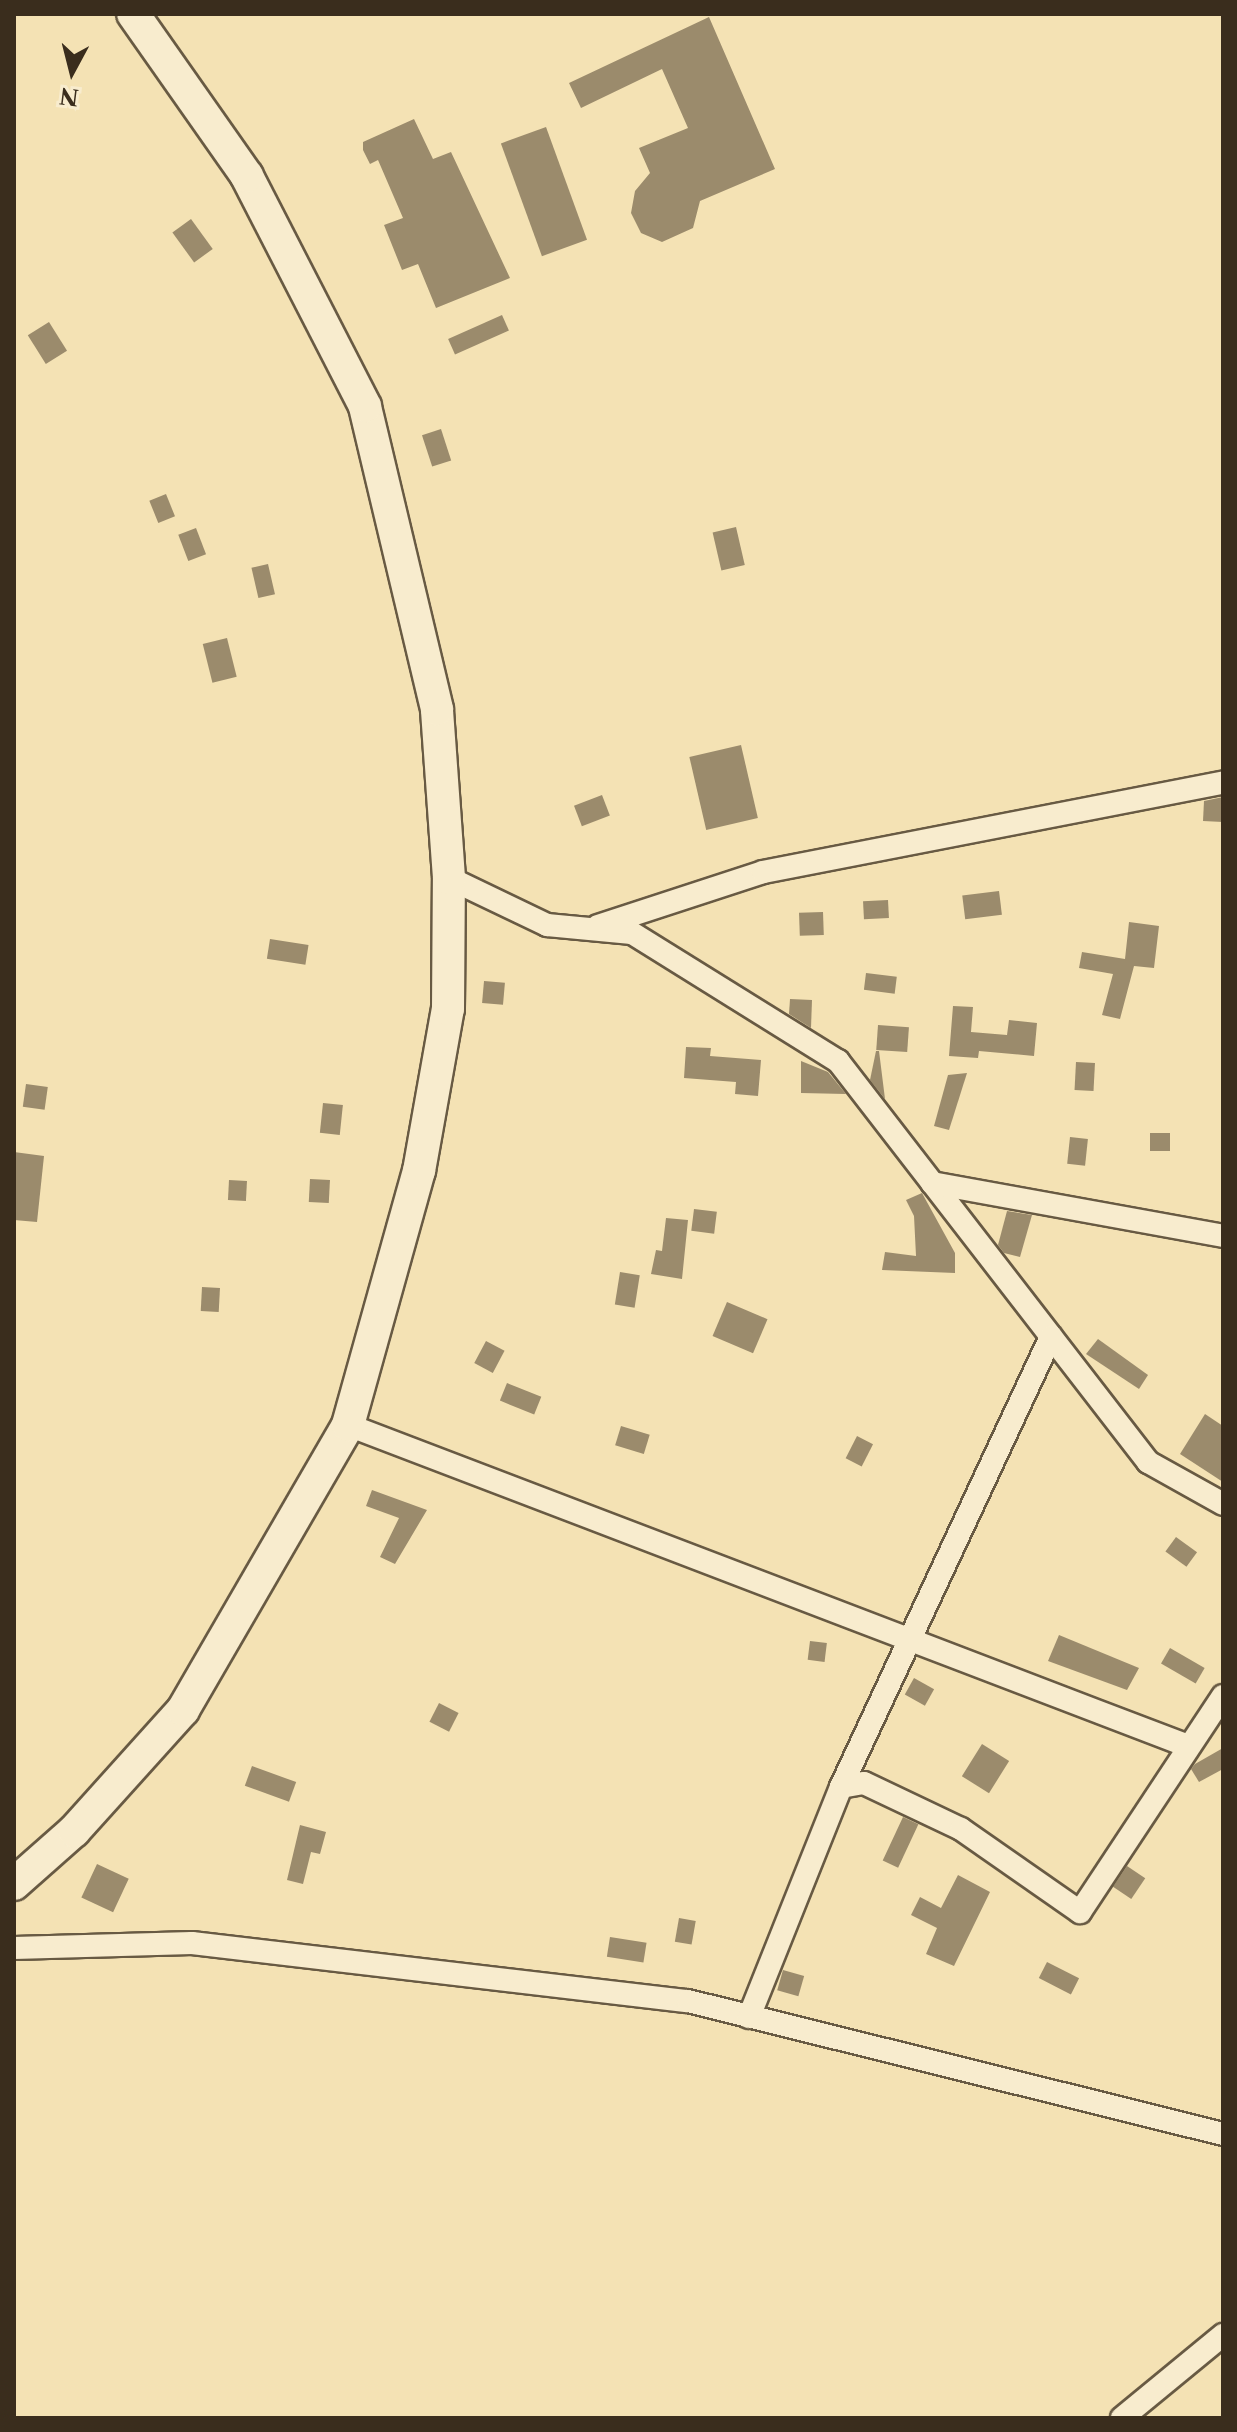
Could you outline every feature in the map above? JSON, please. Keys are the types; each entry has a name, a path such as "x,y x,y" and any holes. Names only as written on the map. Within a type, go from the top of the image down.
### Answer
{"main road":[{"path":"14,1884 74,1831 183,1710 348,1425 419,1171 448,1009 449,878 437,709 365,406 247,176 133,14"}],"street":[{"path":"590,929 763,872 1223,783"},
{"path":"449,878 547,925 632,933 838,1061 1148,1462 1223,1504"},
{"path":"932,1183 1223,1236"},
{"path":"749,2017 841,1787 1051,1337"},
{"path":"348,1425 1188,1746"},
{"path":"841,1787 864,1783 961,1829 1080,1912 1223,1696"},
{"path":"14,1948 192,1943 688,2001 1223,2134"},
{"path":"1122,2418 1223,2335"}],"building":[{"path":"709,17 775,169 700,201 693,228 662,242 641,233 631,213 635,191 650,173 639,148 688,128 662,69 581,108 569,83"},
{"path":"414,119 433,159 451,152 510,278 436,308 418,264 402,270 384,225 403,218 378,160 370,164 363,150 363,142"},
{"path":"546,127 587,240 542,256 501,143"},
{"path":"191,219 213,249 194,262 172,233"},
{"path":"502,315 509,331 455,355 448,339"},
{"path":"49,322 67,351 46,364 28,335"},
{"path":"441,429 451,460 432,467 422,435"},
{"path":"166,494 175,516 158,523 149,501"},
{"path":"736,527 745,565 721,570 713,532"},
{"path":"196,528 206,554 188,561 178,535"},
{"path":"268,564 275,594 258,598 251,568"},
{"path":"227,638 237,677 212,683 203,644"},
{"path":"741,745 758,818 706,830 689,757"},
{"path":"602,795 610,816 582,826 574,806"},
{"path":"1223,797 1223,822 1203,821 1204,801"},
{"path":"999,891 1002,915 965,919 962,896"},
{"path":"888,900 889,918 864,919 863,901"},
{"path":"823,912 824,935 800,936 799,913"},
{"path":"1129,922 1159,926 1154,968 1134,966 1120,1019 1102,1015 1113,974 1079,968 1082,952 1125,959"},
{"path":"270,939 309,945 305,965 267,959"},
{"path":"866,973 897,977 895,994 864,990"},
{"path":"484,981 505,983 503,1005 482,1003"},
{"path":"790,999 812,1000 811,1028 789,1014"},
{"path":"953,1006 973,1007 971,1032 1007,1035 1009,1020 1037,1023 1034,1056 979,1051 978,1058 949,1056"},
{"path":"878,1025 909,1027 907,1052 876,1050"},
{"path":"686,1047 711,1048 710,1056 761,1060 758,1096 735,1094 736,1082 684,1078"},
{"path":"876,1051 879,1051 885,1099 870,1080"},
{"path":"801,1061 828,1072 846,1094 801,1093"},
{"path":"1076,1062 1095,1063 1094,1091 1075,1090"},
{"path":"967,1073 949,1130 934,1126 948,1075"},
{"path":"26,1084 48,1087 45,1110 23,1107"},
{"path":"323,1103 343,1105 340,1135 320,1133"},
{"path":"1150,1133 1170,1133 1170,1151 1150,1151"},
{"path":"1070,1137 1088,1139 1085,1166 1067,1164"},
{"path":"14,1152 44,1156 37,1222 14,1220"},
{"path":"310,1179 330,1180 329,1203 309,1202"},
{"path":"229,1180 247,1181 246,1201 228,1200"},
{"path":"922,1193 955,1253 955,1273 882,1270 885,1252 916,1256 914,1216 906,1200"},
{"path":"694,1209 717,1212 714,1234 691,1231"},
{"path":"1007,1211 1032,1215 1020,1257 1004,1253 998,1245"},
{"path":"666,1218 688,1220 682,1279 651,1274 656,1250 662,1251"},
{"path":"620,1272 640,1275 635,1308 615,1305"},
{"path":"202,1287 220,1288 219,1312 201,1311"},
{"path":"727,1302 768,1319 753,1353 713,1336"},
{"path":"1098,1339 1148,1375 1139,1389 1086,1354"},
{"path":"486,1341 505,1351 493,1373 474,1363"},
{"path":"507,1383 541,1397 534,1414 500,1401"},
{"path":"1205,1414 1223,1426 1223,1482 1180,1454"},
{"path":"621,1426 650,1435 644,1454 615,1445"},
{"path":"857,1436 873,1444 862,1466 846,1458"},
{"path":"372,1490 427,1510 395,1564 380,1557 399,1518 366,1506"},
{"path":"1176,1537 1197,1552 1186,1567 1165,1552"},
{"path":"1059,1635 1139,1668 1127,1690 1048,1661"},
{"path":"810,1641 827,1643 825,1662 808,1660"},
{"path":"1170,1648 1205,1668 1196,1684 1161,1664"},
{"path":"914,1678 934,1689 925,1706 905,1695"},
{"path":"439,1703 459,1713 449,1732 429,1722"},
{"path":"982,1744 1009,1761 989,1793 962,1776"},
{"path":"1223,1748 1223,1769 1199,1782 1191,1769"},
{"path":"252,1766 296,1782 289,1802 245,1786"},
{"path":"903,1817 918,1824 898,1868 883,1861"},
{"path":"300,1825 326,1832 320,1854 311,1852 303,1884 287,1880"},
{"path":"97,1864 129,1879 113,1912 81,1898"},
{"path":"1127,1866 1145,1878 1131,1899 1113,1887"},
{"path":"958,1875 990,1892 954,1966 926,1954 937,1928 911,1915 920,1897 941,1908"},
{"path":"679,1918 696,1921 692,1945 675,1942"},
{"path":"610,1937 647,1943 643,1963 607,1957"},
{"path":"1047,1962 1079,1978 1071,1994 1039,1978"},
{"path":"783,1970 804,1976 798,1996 777,1990"}]}
